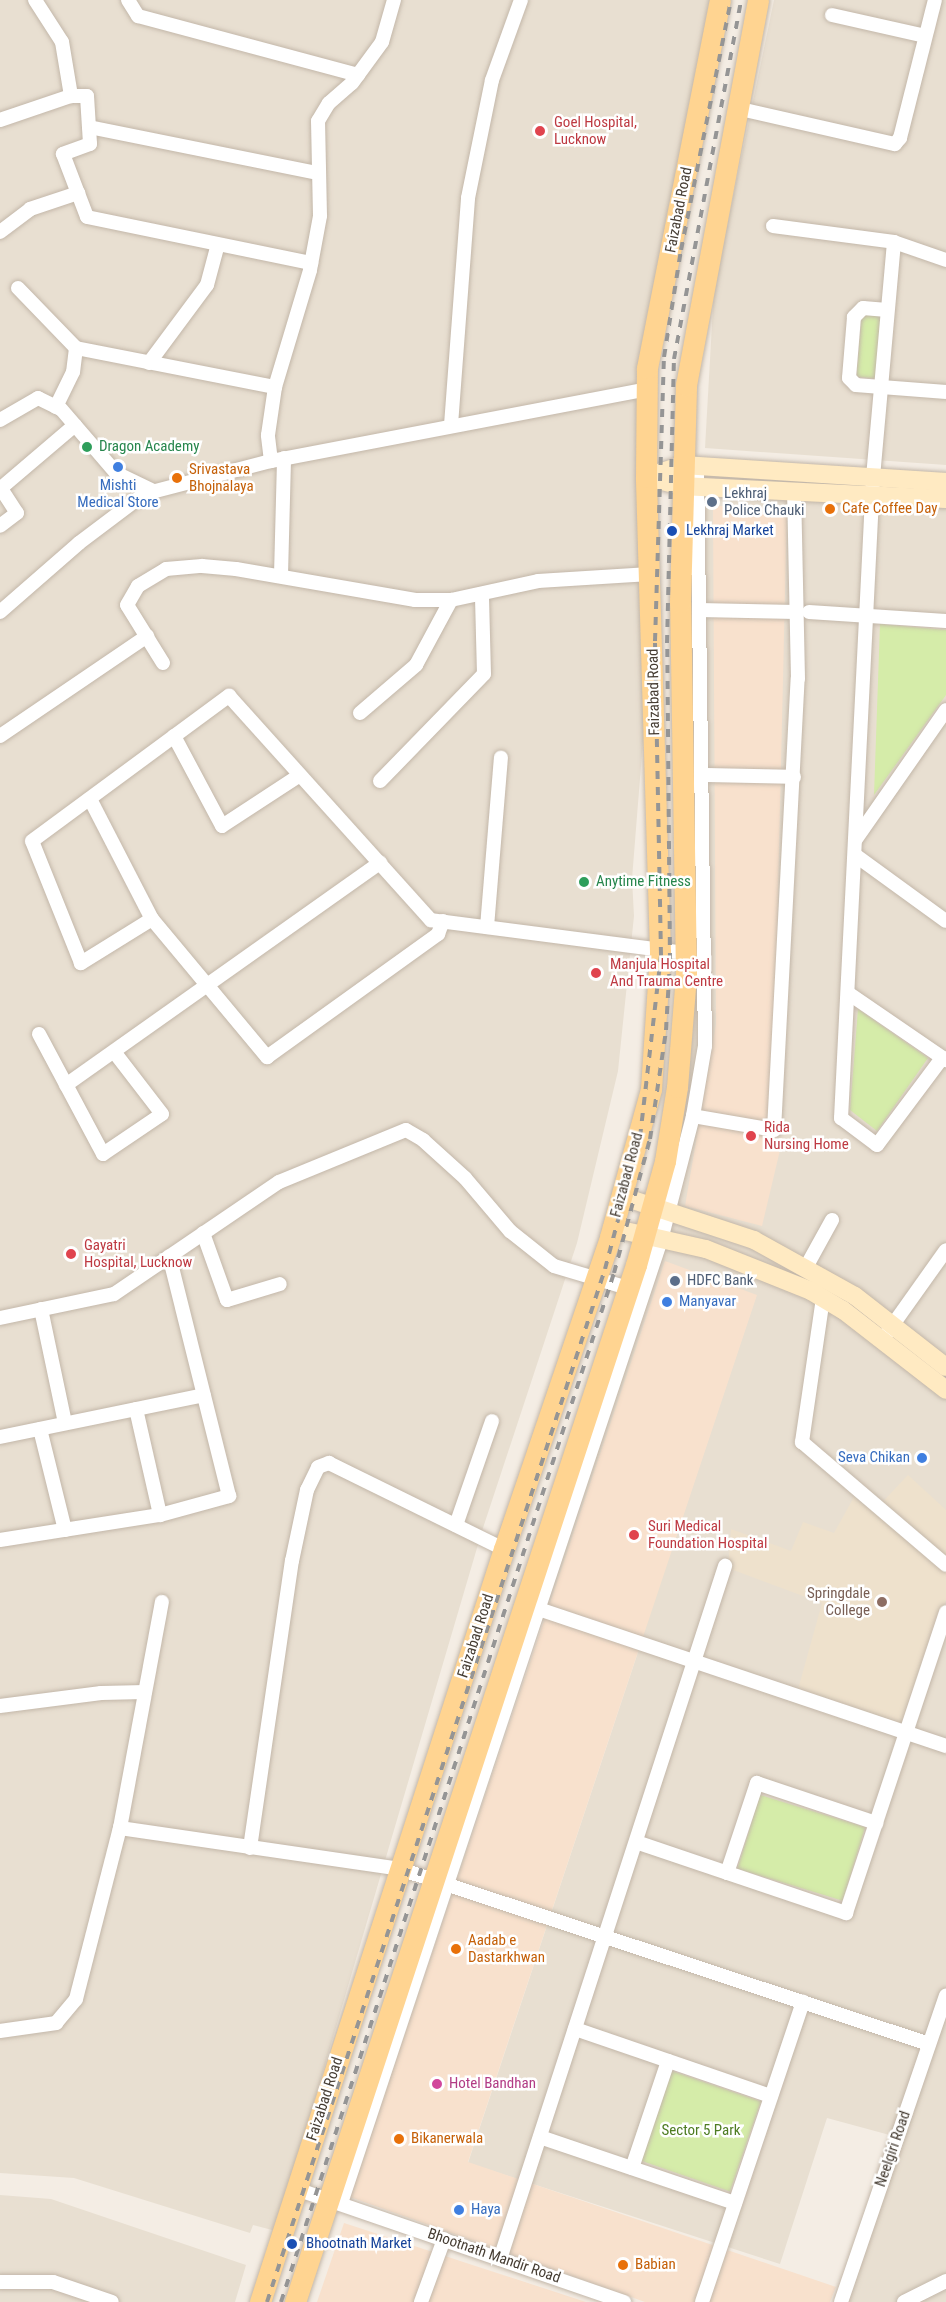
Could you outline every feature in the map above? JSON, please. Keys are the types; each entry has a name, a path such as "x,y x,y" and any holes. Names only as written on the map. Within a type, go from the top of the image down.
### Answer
{"main road":[{"name":"Faizabad Road","path":"260,2302 504,1549 612,1228 651,1089 660,952 646,477 647,368 720,0"},
{"name":"Faizabad Road","path":"295,2302 335,2201 531,1606 628,1288 652,1238 661,1208 677,1087 686,953 690,477 686,385 758,0"}],"street":[{"path":"35,0 62,42 71,96"},
{"path":"128,0 138,16 358,75"},
{"path":"281,575 277,459 267,435 275,387 311,263 320,216 318,121 329,103 358,75 382,42 393,0"},
{"path":"451,425 468,198 492,80 521,0"},
{"path":"736,108 895,144 900,138 934,0"},
{"path":"832,15 925,36"},
{"path":"1,115 71,96 87,96 90,144 63,154 87,217 311,263"},
{"path":"89,127 318,173"},
{"path":"0,232 30,209 78,193"},
{"path":"773,226 894,242 946,260"},
{"path":"848,993 944,1059 877,1145 842,1118 848,993 867,615 873,486 894,242"},
{"path":"149,363 207,285 218,244"},
{"path":"18,288 75,348 275,387"},
{"path":"887,310 863,308 854,317 849,378 856,384 881,388 946,392"},
{"path":"56,407 73,372 75,348"},
{"path":"0,612 79,543 144,494 277,459 647,389"},
{"path":"2,415 38,398 56,407 75,425 116,473 153,492"},
{"path":"0,525 17,513 0,488 75,425"},
{"path":"646,477 873,486 946,499"},
{"path":"690,477 794,491 946,482"},
{"path":"661,1208 693,1116 705,1046 699,610 690,477"},
{"path":"693,1116 774,1130 802,612 794,491"},
{"path":"163,663 127,605 138,586 166,569 202,566 281,575 415,600 451,600 482,596 538,581 650,574"},
{"path":"380,781 484,674 482,596"},
{"path":"360,713 416,665 451,600"},
{"path":"699,610 802,612 946,621"},
{"path":"0,736 147,636"},
{"path":"152,919 81,963 32,842 229,696 431,920 660,952 686,953"},
{"path":"856,839 946,710"},
{"path":"174,736 222,826 300,775"},
{"path":"487,927 501,758"},
{"path":"702,775 794,777"},
{"path":"90,799 152,919 267,1057 438,934 443,921"},
{"path":"855,855 946,921"},
{"path":"66,1085 115,1053 206,984 380,863"},
{"path":"39,1034 103,1154 162,1114 115,1053"},
{"path":"0,1318 114,1294 279,1182 406,1130 440,1155 510,1231 554,1266 628,1288"},
{"path":"621,1196 754,1240 855,1296 887,1333 946,1390"},
{"path":"805,1269 832,1220"},
{"path":"612,1228 706,1249 754,1266 823,1298 946,1367"},
{"path":"203,1233 227,1300 280,1284"},
{"path":"652,1238 531,1606 946,1746"},
{"path":"887,1333 946,1250"},
{"path":"0,1540 160,1515 229,1496 169,1256"},
{"path":"823,1298 802,1442 946,1565"},
{"path":"41,1309 65,1424"},
{"path":"0,1437 204,1395"},
{"path":"136,1409 160,1515"},
{"path":"456,1525 492,1421"},
{"path":"40,1429 65,1530"},
{"path":"250,1848 292,1561 307,1490 318,1467 329,1463 504,1549"},
{"path":"500,2259 725,1566"},
{"path":"0,2031 56,2023 76,1999 120,1828 162,1602"},
{"path":"636,1842 846,1913 946,1612"},
{"path":"0,1706 145,1692"},
{"path":"727,1873 757,1783 876,1823"},
{"path":"120,1828 400,1869 440,1880 929,2044"},
{"name":"Neelgiri Road","path":"841,2302 946,1995"},
{"path":"702,2302 803,2002"},
{"path":"575,2029 771,2096"},
{"path":"632,2168 668,2061"},
{"path":"540,2137 735,2203"},
{"name":"Bhootnath Mandir Road","path":"296,2189 444,2239 615,2301"},
{"path":"421,2302 444,2239"},
{"path":"904,2302 946,2281"},
{"path":"0,2282 53,2282 112,2302"}],"shaded area":[{"path":"0,0 728,0 647,368 653,615 632,879 634,916 618,1071 577,1243 482,1531 276,2231 253,2225 250,2233 74,2178 0,2173"},
{"path":"774,0 946,0 946,465 705,448 714,289"},
{"path":"697,469 946,508 946,2302 841,2302 897,2137 827,2118 780,2264 468,2163 641,1643 539,1609 591,1451 679,1061"},
{"path":"713,506 787,507 774,1066 767,1121 781,1146 762,1226 685,1206 716,1024"},
{"path":"665,1261 757,1295 468,2162 836,2287 830,2302 645,2302 350,2197"},
{"name":"Springdale College","path":"908,1475 946,1510 946,1600 903,1726 797,1693 822,1603 728,1568 731,1529 791,1551 803,1522 834,1533 854,1497 873,1512"},
{"path":"0,2195 51,2199 246,2265 235,2302 0,2302"},
{"path":"344,2223 586,2302 317,2302"}],"green space":[{"path":"862,313 883,315 877,379 856,377"},
{"path":"880,624 946,630 946,695 874,795"},
{"path":"858,1009 928,1058 877,1131 850,1110"},
{"path":"760,1795 865,1827 843,1901 737,1869"},
{"name":"Sector 5 Park","path":"672,2071 761,2102 730,2191 641,2161"}],"railway":[{"path":"267,2302 605,1269 640,1137 661,955 655,641 664,357 681,250 731,0"},
{"path":"281,2302 614,1273 650,1139 666,1030 670,961 667,643 674,359 741,0"}],"place":[{"name":"Goel Hospital, Lucknow","path":"540,131"},
{"name":"Dragon Academy","path":"87,447"},
{"name":"Mishti Medical Store","path":"118,467"},
{"name":"Srivastava Bhojnalaya","path":"177,478"},
{"name":"Lekhraj Police Chauki","path":"712,502"},
{"name":"Cafe Coffee Day","path":"830,509"},
{"name":"Lekhraj Market","path":"672,531"},
{"name":"Anytime Fitness","path":"584,882"},
{"name":"Manjula Hospital And Trauma Centre","path":"596,973"},
{"name":"Rida Nursing Home","path":"751,1136"},
{"name":"Gayatri Hospital, Lucknow","path":"71,1254"},
{"name":"HDFC Bank","path":"675,1281"},
{"name":"Manyavar","path":"667,1302"},
{"name":"Seva Chikan","path":"922,1458"},
{"name":"Suri Medical Foundation Hospital","path":"634,1535"},
{"name":"Springdale College","path":"882,1602"},
{"name":"Aadab e Dastarkhwan","path":"456,1949"},
{"name":"Hotel Bandhan","path":"437,2084"},
{"name":"Bikanerwala","path":"399,2139"},
{"name":"Haya","path":"459,2210"},
{"name":"Bhootnath Market","path":"292,2244"},
{"name":"Babian","path":"623,2265"}]}
